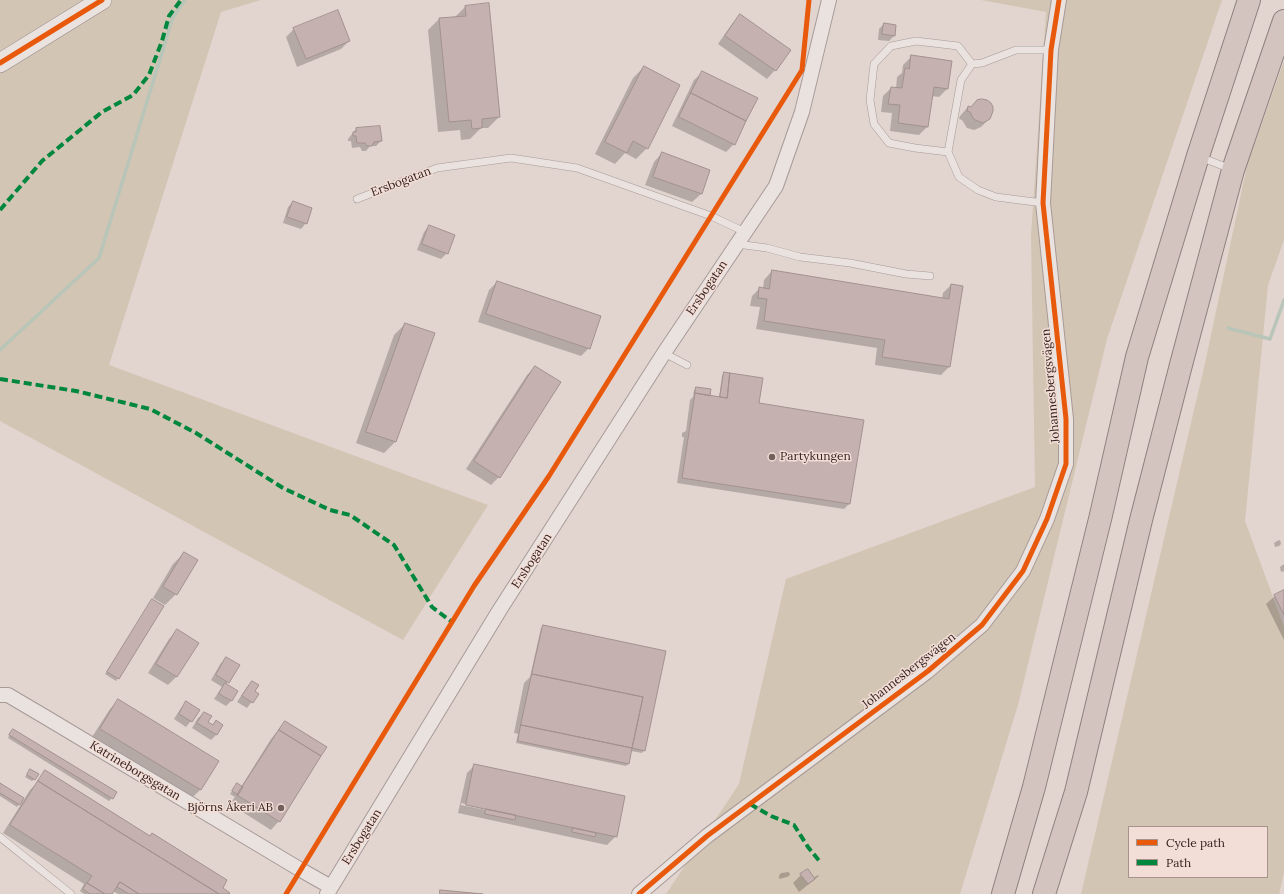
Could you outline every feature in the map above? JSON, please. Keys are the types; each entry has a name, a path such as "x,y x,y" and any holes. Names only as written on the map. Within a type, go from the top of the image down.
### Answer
{"highway":[{"path":"1003,894 1038,771 1101,515 1137,356 1198,156 1249,0"},
{"path":"1056,894 1076,792 1141,520 1182,361 1233,170 1284,21"},
{"path":"1044,894 1076,792"}],"street":[{"path":"0,63 102,0"},
{"name":"Ersbogatan","path":"329,891 499,611 664,353 776,186 802,112 828,0"},
{"name":"Johannesbergsvägen","path":"639,894 707,836 928,671 982,624 1023,571 1047,519 1066,464 1066,419 1043,202 1051,50 1059,0"},
{"name":"Katrineborgsgatan","path":"0,694 8,695 301,870 329,891"}],"lane":[{"path":"948,152 889,143 874,124 870,100 874,64 891,46 916,41 958,46 972,64"},
{"path":"1043,202 996,197 978,190 959,177 948,152 961,80 972,64 1016,50 1051,50"},
{"path":"1198,156 1233,170"},
{"name":"Ersbogatan","path":"357,199 437,168 511,158 577,168 711,216 741,238"},
{"path":"741,238 767,248 800,257 850,263 906,274 930,276"},
{"path":"664,353 687,365"},
{"path":"0,837 71,894"}],"shaded area":[{"path":"0,0 261,0 221,12 109,365 488,505 403,640 0,421"},
{"path":"981,0 1222,0 1107,339 1018,705 960,894 666,894 739,784 786,579 1035,487 1031,235 1046,12"},
{"path":"1284,61 1284,240 1268,285 1245,521 1284,627 1284,873 1279,894 1081,894 1205,363 1247,166"}],"building":[{"path":"489,3 500,117 482,119 482,128 472,129 471,120 449,122 439,18 466,16 465,6"},
{"path":"338,10 350,41 306,59 293,28"},
{"path":"740,14 791,50 776,71 725,36"},
{"path":"884,23 896,25 895,36 882,34"},
{"path":"911,55 952,61 948,89 934,87 928,127 898,123 900,105 888,104 891,87 902,88 905,68 909,69"},
{"path":"644,66 680,85 648,149 633,141 627,153 605,142"},
{"path":"702,71 758,98 746,121 691,93"},
{"path":"691,93 746,121 735,145 679,117"},
{"path":"977,100 987,100 993,107 990,119 983,123 975,120 970,112 967,111 968,106 971,107"},
{"path":"380,126 382,141 374,142 372,146 367,146 365,143 357,143 356,136 353,136 353,132 356,132 356,128"},
{"path":"662,152 710,170 702,194 653,177"},
{"path":"293,201 312,208 307,224 287,217"},
{"path":"429,225 455,235 448,254 422,244"},
{"path":"772,270 949,299 951,284 963,286 950,367 882,357 885,340 764,321 767,299 758,298 759,287 769,289"},
{"path":"497,281 601,316 590,349 486,314"},
{"path":"405,323 435,333 396,442 366,432"},
{"path":"535,366 561,382 500,478 474,461"},
{"path":"724,372 730,373 727,398 720,397"},
{"name":"Partykungen","path":"730,373 763,378 759,403 864,420 850,504 682,478 695,393 727,398"},
{"path":"696,387 711,389 710,396 695,393"},
{"path":"184,552 198,560 177,595 163,587"},
{"path":"1284,590 1284,615 1274,595"},
{"path":"152,599 164,606 119,679 107,672"},
{"path":"543,625 666,651 645,751 632,748 643,697 532,674"},
{"path":"177,629 199,643 177,677 156,664"},
{"path":"226,657 240,665 229,683 216,675"},
{"path":"532,674 643,697 632,748 521,725"},
{"path":"252,681 259,685 255,691 259,694 253,703 242,696"},
{"path":"225,683 238,691 232,701 219,694"},
{"path":"118,699 219,761 201,790 100,729"},
{"path":"186,701 200,710 192,722 179,714"},
{"path":"204,712 212,716 208,722 213,725 216,720 223,725 217,735 197,723"},
{"path":"285,721 327,747 321,756 279,730"},
{"path":"521,725 632,748 629,764 518,741"},
{"path":"13,729 117,792 113,799 9,735"},
{"path":"279,730 321,756 280,822 237,795"},
{"path":"474,764 625,796 617,837 466,805"},
{"path":"30,769 39,774 35,780 27,775"},
{"path":"45,770 150,836 152,833 227,880 223,888 230,893 219,894 38,781"},
{"path":"38,781 219,894 139,894 120,882 112,894 105,894 87,883 92,876 10,825"},
{"path":"0,783 24,798 20,805 0,793"},
{"path":"237,783 243,787 238,795 232,791"},
{"path":"486,809 516,815 515,820 485,814"},
{"path":"573,828 596,833 595,837 572,832"},
{"path":"808,869 815,879 808,884 800,874"},
{"path":"120,882 139,894 129,894 117,887"},
{"path":"87,883 105,894 90,894 83,889"},
{"path":"440,890 483,894 440,894"}],"waterway":[{"path":"0,350 99,258 173,17 185,0"},
{"path":"1228,328 1270,339 1284,300"}],"marked path":[{"path":"0,210 42,161 102,112 133,95 149,75 162,41 169,16 181,0"},
{"path":"0,379 76,391 150,409 196,433 283,488 330,510 350,515 394,545 432,607 452,622"},
{"path":"750,804 771,816 794,825 808,847 821,863"}],"cycle path":[{"path":"0,63 102,0"},
{"path":"286,894 474,586 549,476 802,70 809,0"},
{"path":"639,894 707,836 928,671 982,625 1023,571 1047,519 1066,464 1066,419 1043,203 1051,50 1059,0"}],"place":[{"name":"Partykungen","path":"772,457"},
{"name":"Björns Åkeri AB","path":"281,808"}]}
